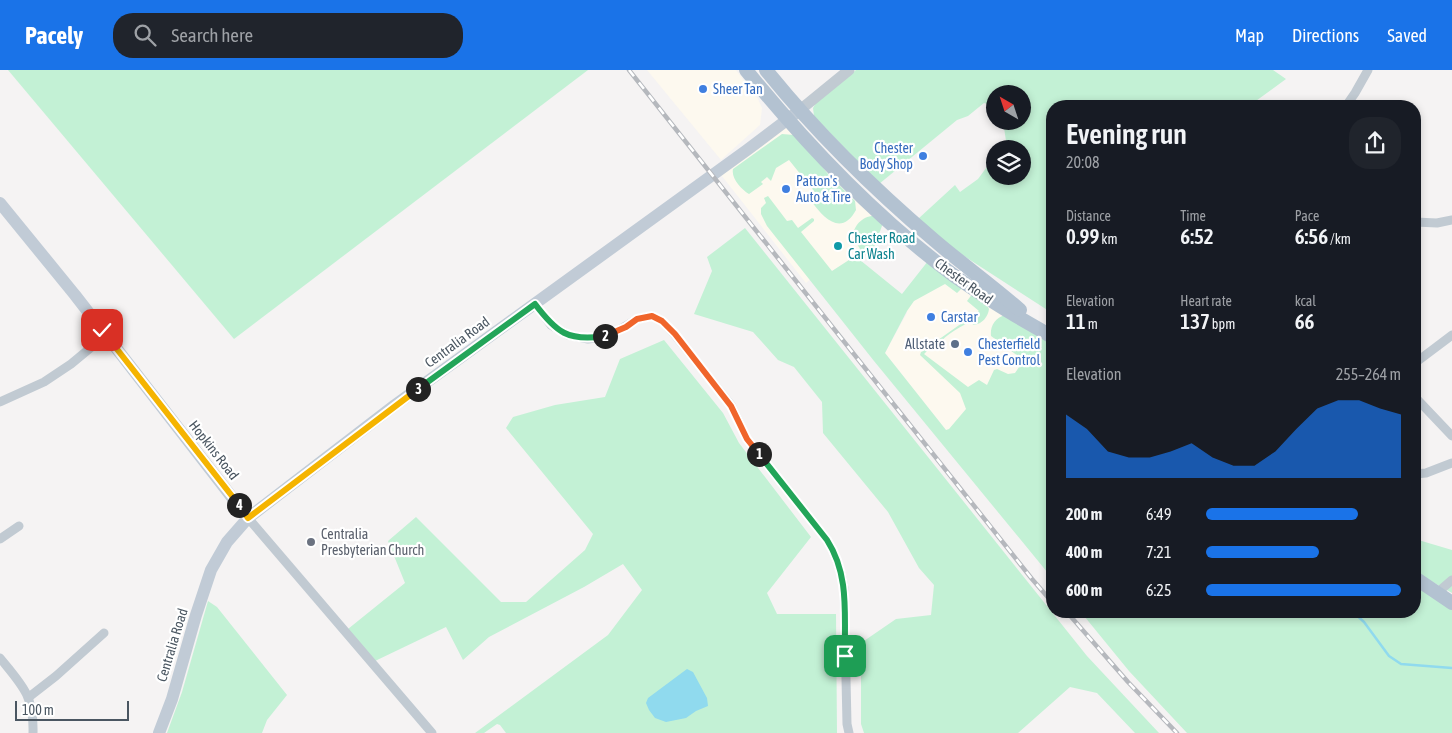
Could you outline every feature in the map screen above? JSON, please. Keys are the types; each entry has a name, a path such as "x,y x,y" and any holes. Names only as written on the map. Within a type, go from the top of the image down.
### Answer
{"main road":[{"name":"Chester Road","path":"746,70 788,120 849,183 928,254 984,296 1046,333"},
{"name":"Chester Road","path":"766,70 800,110 858,172 892,203 1046,332"},
{"name":"Centralia Road","path":"159,733 172,699 211,570 227,542 248,518 390,409 800,110"},
{"name":"Hopkins Road","path":"0,203 248,518"},
{"path":"1421,582 1452,603"}],"street":[{"name":"Centralia Road","path":"800,110 849,70"},
{"path":"1350,100 1368,70"},
{"path":"1421,222 1437,223 1452,220"},
{"path":"535,304 551,325 568,335 588,339 609,336 637,319 652,316 662,321 675,334 731,406 747,439 836,554 842,571 844,588 846,724 849,733"},
{"path":"1421,358 1452,335"},
{"path":"0,402 44,382 106,336"},
{"path":"1421,403 1452,436"},
{"path":"1421,473 1452,462"},
{"name":"Hopkins Road","path":"248,518 432,733"},
{"path":"0,539 19,526"},
{"path":"1437,592 1452,580"},
{"path":"29,697 56,676 104,633"},
{"path":"0,658 29,697 34,716 33,733"}],"shaded area":[{"path":"647,70 736,70 758,99 762,108 760,125 721,160"},
{"path":"789,120 882,224 874,248 832,271 818,273 806,283 718,171"},
{"path":"945,268 1042,331 1013,376 981,392 949,430 946,430 885,353 907,313 906,304"}],"green space":[{"path":"8,70 588,70 234,339"},
{"path":"856,70 1273,70 1286,79 1257,100 1046,100 1046,309 947,245 918,219 955,185 960,192 978,179 986,168 986,185 1031,185 1031,140 1006,140 1004,130 1031,130 1031,85 986,85 986,104 984,103 968,116 957,120 879,184 814,116 813,108 817,101"},
{"path":"782,134 794,135 803,142 828,174 855,201 856,210 851,218 839,223 833,222 822,214 812,202 818,196 789,160 776,168 771,181 767,177 761,182 763,184 749,194 735,180 733,169"},
{"path":"768,196 787,221 792,220 798,228 812,218 814,219 801,232 832,271 849,260 860,249 853,237 859,222 866,217 875,216 883,223 874,248 860,260 902,294 928,261 962,288 957,293 945,284 914,301 885,353 946,430 966,409 960,393 920,355 921,352 979,311 967,301 973,293 985,302 989,309 984,320 974,325 969,322 945,337 935,350 929,349 924,354 968,387 979,380 987,385 994,370 997,369 1008,374 1015,373 1022,363 1018,356 991,336 991,329 994,323 1001,316 1005,315 1046,339 1046,571 874,361 767,226 761,214 761,208 766,203 764,198"},
{"path":"745,228 1046,605 1046,618 1057,618 1087,656 1159,733 1135,733 1097,693 1070,687 1018,733 864,733 861,724 861,643 896,619 931,615 934,585 919,568 888,512 823,433 822,402 794,367 778,360 753,332 694,314 712,271 707,257"},
{"path":"664,340 723,413 739,443 811,537 767,593 777,614 836,614 837,733 506,733 497,724 484,733 475,733 608,635 642,590 623,564 584,587 489,637 463,660 446,627 375,661 348,629 405,583 388,541 416,517 501,602 526,602 585,550 593,534 506,428 513,417 555,405 605,397 620,359"},
{"path":"1421,541 1452,550 1452,593 1421,575"},
{"path":"1421,589 1452,610 1452,733 1187,733 1129,671 1086,618 1421,618"},
{"path":"208,601 217,607 287,695 267,720 262,733 167,733 182,692"}],"water":[{"path":"687,669 693,672 707,698 708,706 686,718 666,722 655,718 646,703 648,698"}],"waterway":[{"path":"1360,618 1389,656 1401,664 1452,668"}],"railway":[{"path":"629,70 1046,595"},
{"path":"1072,618 1128,682 1177,733"}],"place":[{"name":"Sheer Tan","path":"703,89"},
{"name":"Chester Body Shop","path":"923,156"},
{"name":"Patton's Auto & Tire","path":"786,189"},
{"name":"Chester Road Car Wash","path":"838,246"},
{"name":"Carstar","path":"931,317"},
{"name":"Allstate","path":"955,344"},
{"name":"Chesterfield Pest Control","path":"968,352"},
{"name":"Centralia Presbyterian Church","path":"311,542"}],"route":[{"path":"102,330 248,518 390,409 535,304 551,325 568,335 588,339 609,336 637,319 652,316 662,321 675,334 731,406 747,439 836,554 842,571 844,588 845,656"}]}
